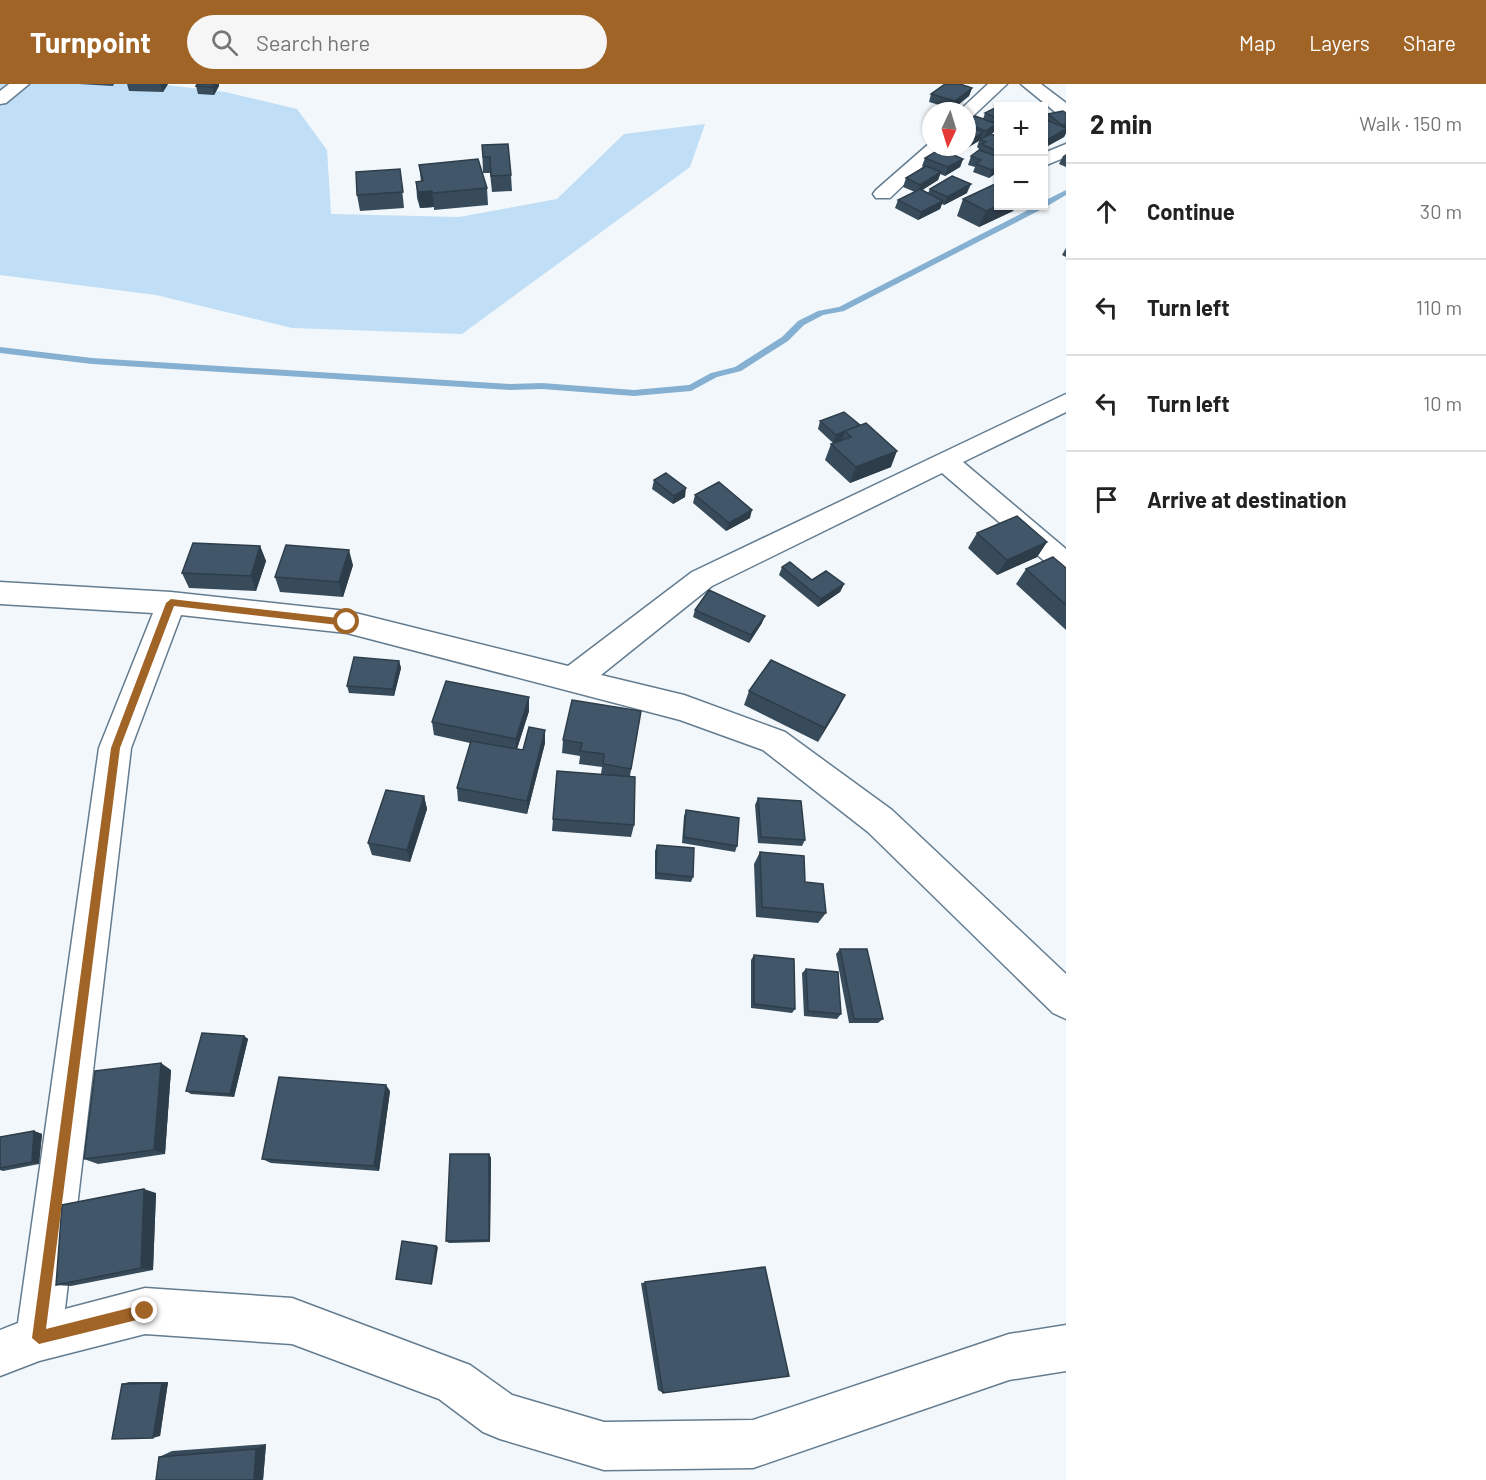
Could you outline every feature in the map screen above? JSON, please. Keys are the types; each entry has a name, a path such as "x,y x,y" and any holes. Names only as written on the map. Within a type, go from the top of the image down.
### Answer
{"street":[{"path":"0,99 20,84"},
{"path":"976,104 998,84"},
{"path":"1034,87 1057,87"},
{"path":"1034,87 1066,112"},
{"path":"1048,158 1066,150"},
{"path":"884,194 924,156"},
{"path":"574,679 702,579 1066,402"},
{"path":"945,461 1066,564"},
{"path":"0,593 171,603 347,622 684,708 774,741 880,821 1066,1000"},
{"path":"171,603 115,748 19,1345 145,1311 292,1321 453,1381 500,1416 604,1446 753,1444 1009,1357 1066,1348"}],"shaded area":[{"path":"0,84 158,84 225,92 297,109 327,150 331,214 459,217 557,199 624,134 705,124 690,167 462,334 292,328 156,295 0,275"}],"building":[{"path":"197,84 214,84 212,87 196,86"},
{"path":"945,84 960,84 972,88 955,101 931,94"},
{"path":"994,108 994,117 985,113"},
{"path":"1063,111 1066,113 1066,124 1062,125 1048,114"},
{"path":"976,116 994,123 994,126 986,131 976,127"},
{"path":"1048,121 1066,129 1048,139"},
{"path":"976,129 983,132 976,137"},
{"path":"991,134 994,135 994,150 981,144 986,142 980,139"},
{"path":"508,144 511,175 491,176 490,157 483,157 482,145"},
{"path":"979,150 994,155 994,169 976,164 981,160 971,156 976,156"},
{"path":"956,156 963,159 948,167 925,158"},
{"path":"478,159 487,188 433,193 432,191 418,192 416,182 423,181 419,165"},
{"path":"926,166 941,172 920,185 906,178"},
{"path":"400,169 403,192 357,195 356,172"},
{"path":"952,176 971,184 947,197 930,189"},
{"path":"994,184 994,207 986,211 963,199"},
{"path":"920,189 943,201 921,212 898,200"},
{"path":"844,412 860,425 836,435 820,421"},
{"path":"866,423 897,451 856,467 831,444 851,437 845,431"},
{"path":"666,473 686,488 674,496 654,480"},
{"path":"719,482 752,510 729,523 695,495"},
{"path":"1017,516 1047,542 1007,560 977,533"},
{"path":"193,543 260,546 251,576 182,573"},
{"path":"286,545 349,550 339,582 275,577"},
{"path":"1053,557 1066,568 1066,605 1026,569"},
{"path":"790,562 812,580 826,571 844,584 821,599 782,567"},
{"path":"709,590 765,616 751,635 695,610"},
{"path":"354,657 399,661 393,689 347,686"},
{"path":"771,660 845,695 825,728 749,691"},
{"path":"446,681 529,697 516,739 432,722"},
{"path":"572,700 641,711 631,769 603,764 604,754 580,751 582,743 563,740"},
{"path":"529,727 545,730 527,801 457,788 471,741 523,750"},
{"path":"557,771 635,777 634,825 553,819"},
{"path":"386,790 424,796 407,850 368,843"},
{"path":"758,798 801,801 805,840 761,837"},
{"path":"686,810 739,818 737,846 684,837"},
{"path":"657,845 694,848 693,877 656,873"},
{"path":"760,852 804,856 805,882 823,884 826,913 762,907"},
{"path":"840,949 867,949 883,1019 854,1019"},
{"path":"754,955 794,959 795,1009 754,1004"},
{"path":"806,969 838,972 841,1014 808,1011"},
{"path":"202,1033 244,1036 230,1094 186,1091"},
{"path":"161,1063 154,1150 84,1159 95,1071"},
{"path":"279,1077 386,1085 374,1166 262,1159"},
{"path":"34,1131 32,1162 0,1168 0,1137"},
{"path":"450,1154 489,1154 489,1240 446,1241"},
{"path":"144,1189 141,1268 56,1285 62,1205"},
{"path":"402,1241 436,1246 431,1284 396,1279"},
{"path":"765,1267 789,1376 663,1393 645,1282"},
{"path":"162,1383 153,1438 112,1439 122,1384"},
{"path":"256,1449 254,1480 156,1480 159,1457"}],"waterway":[{"path":"1048,202 1066,192"},
{"path":"0,350 92,361 510,387 542,386 634,393 691,388 714,375 738,369 785,339 801,323 821,313 841,309 1033,210"}],"route":[{"path":"145,1311 39,1338 115,748 171,603 347,622"}]}
